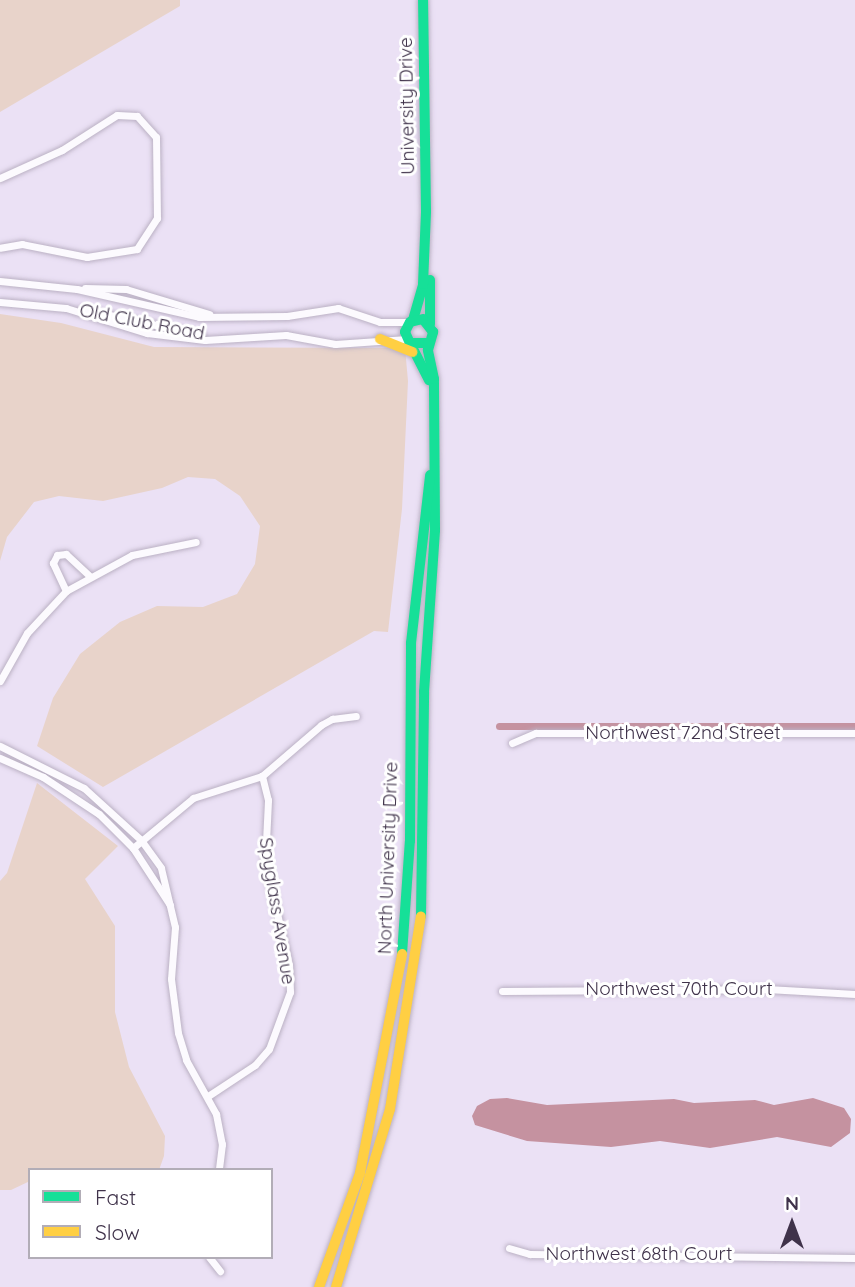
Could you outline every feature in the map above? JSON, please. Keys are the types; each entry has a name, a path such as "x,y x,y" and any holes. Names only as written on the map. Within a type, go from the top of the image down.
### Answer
{"main road":[{"name":"University Drive","path":"423,0 429,343"},
{"name":"University Drive","path":"408,341 411,321 423,284 426,211"},
{"path":"411,321 430,324"},
{"path":"380,339 418,356"},
{"path":"408,341 429,343 432,391"},
{"path":"408,341 418,356 432,391"},
{"name":"North University Drive","path":"336,1287 390,1109 421,919 424,692 435,530 432,391"},
{"name":"North University Drive","path":"319,1287 359,1173 376,1105 405,920 411,643 432,462"},
{"path":"376,1105 390,1109"}],"street":[{"path":"0,178 62,150 117,115 138,116 156,137 158,218 138,249 87,257 22,244 0,248"},
{"name":"Old Club Road","path":"0,281 77,289 165,312 249,316 308,314 338,308 380,322 411,321"},
{"name":"Old Club Road","path":"77,289 126,289 218,316"},
{"path":"107,314 112,296"},
{"name":"Old Club Road","path":"0,302 107,314 174,331 219,337"},
{"name":"Old Club Road","path":"66,308 154,334 205,340 286,334 334,344 380,339 408,341"},
{"path":"248,335 249,316"},
{"path":"0,681 27,633 66,591 132,555 196,541"},
{"path":"66,591 53,563 57,555 66,554 90,576"},
{"path":"133,848 193,798 262,776 321,725 332,719 356,716"},
{"name":"Northwest 72nd Street","path":"512,743 536,733 855,733"},
{"path":"0,746 84,788 141,840 162,868 175,927 171,979 178,1033 186,1060 208,1096 220,1129 219,1168"},
{"path":"0,758 76,796 133,848 171,907"},
{"name":"Spyglass Avenue","path":"208,1096 255,1065 270,1049 290,992 289,965 265,862 268,800 262,776"},
{"name":"Northwest 70th Court","path":"502,992 767,989 855,994"},
{"name":"Northwest 68th Court","path":"509,1248 530,1254 855,1258"},
{"path":"211,1259 220,1271"}],"shaded area":[{"path":"0,0 180,0 180,6 0,112"},
{"path":"0,314 61,323 154,347 405,348 408,381 402,509 388,632 374,631 103,787 37,746 53,698 80,654 120,622 157,606 203,607 237,594 255,564 260,526 240,496 215,479 188,477 162,488 103,501 59,496 34,502 7,537 0,561"},
{"path":"37,783 118,846 85,879 115,926 115,1012 129,1067 165,1136 164,1156 160,1168 28,1168 28,1182 11,1190 0,1190 0,881 7,873"},
{"path":"507,1098 547,1105 674,1099 694,1103 755,1100 774,1105 813,1098 844,1108 851,1119 850,1133 831,1147 777,1137 710,1148 660,1141 611,1147 527,1141 475,1125 472,1116 477,1106 490,1099"}],"waterway":[{"path":"499,726 855,726"}],"traffic: fast":[{"path":"413,320 423,284 426,211 423,0"},
{"path":"430,280 430,324"},
{"path":"421,916 424,692 435,530 434,379 428,350 433,332 423,319 410,322 405,332 410,343 429,343"},
{"path":"410,343 429,380"},
{"path":"402,954 410,841 411,643 430,475"}],"traffic: slow":[{"path":"380,339 413,352"},
{"path":"336,1287 390,1109 421,916"},
{"path":"319,1287 360,1173 402,954"}]}
